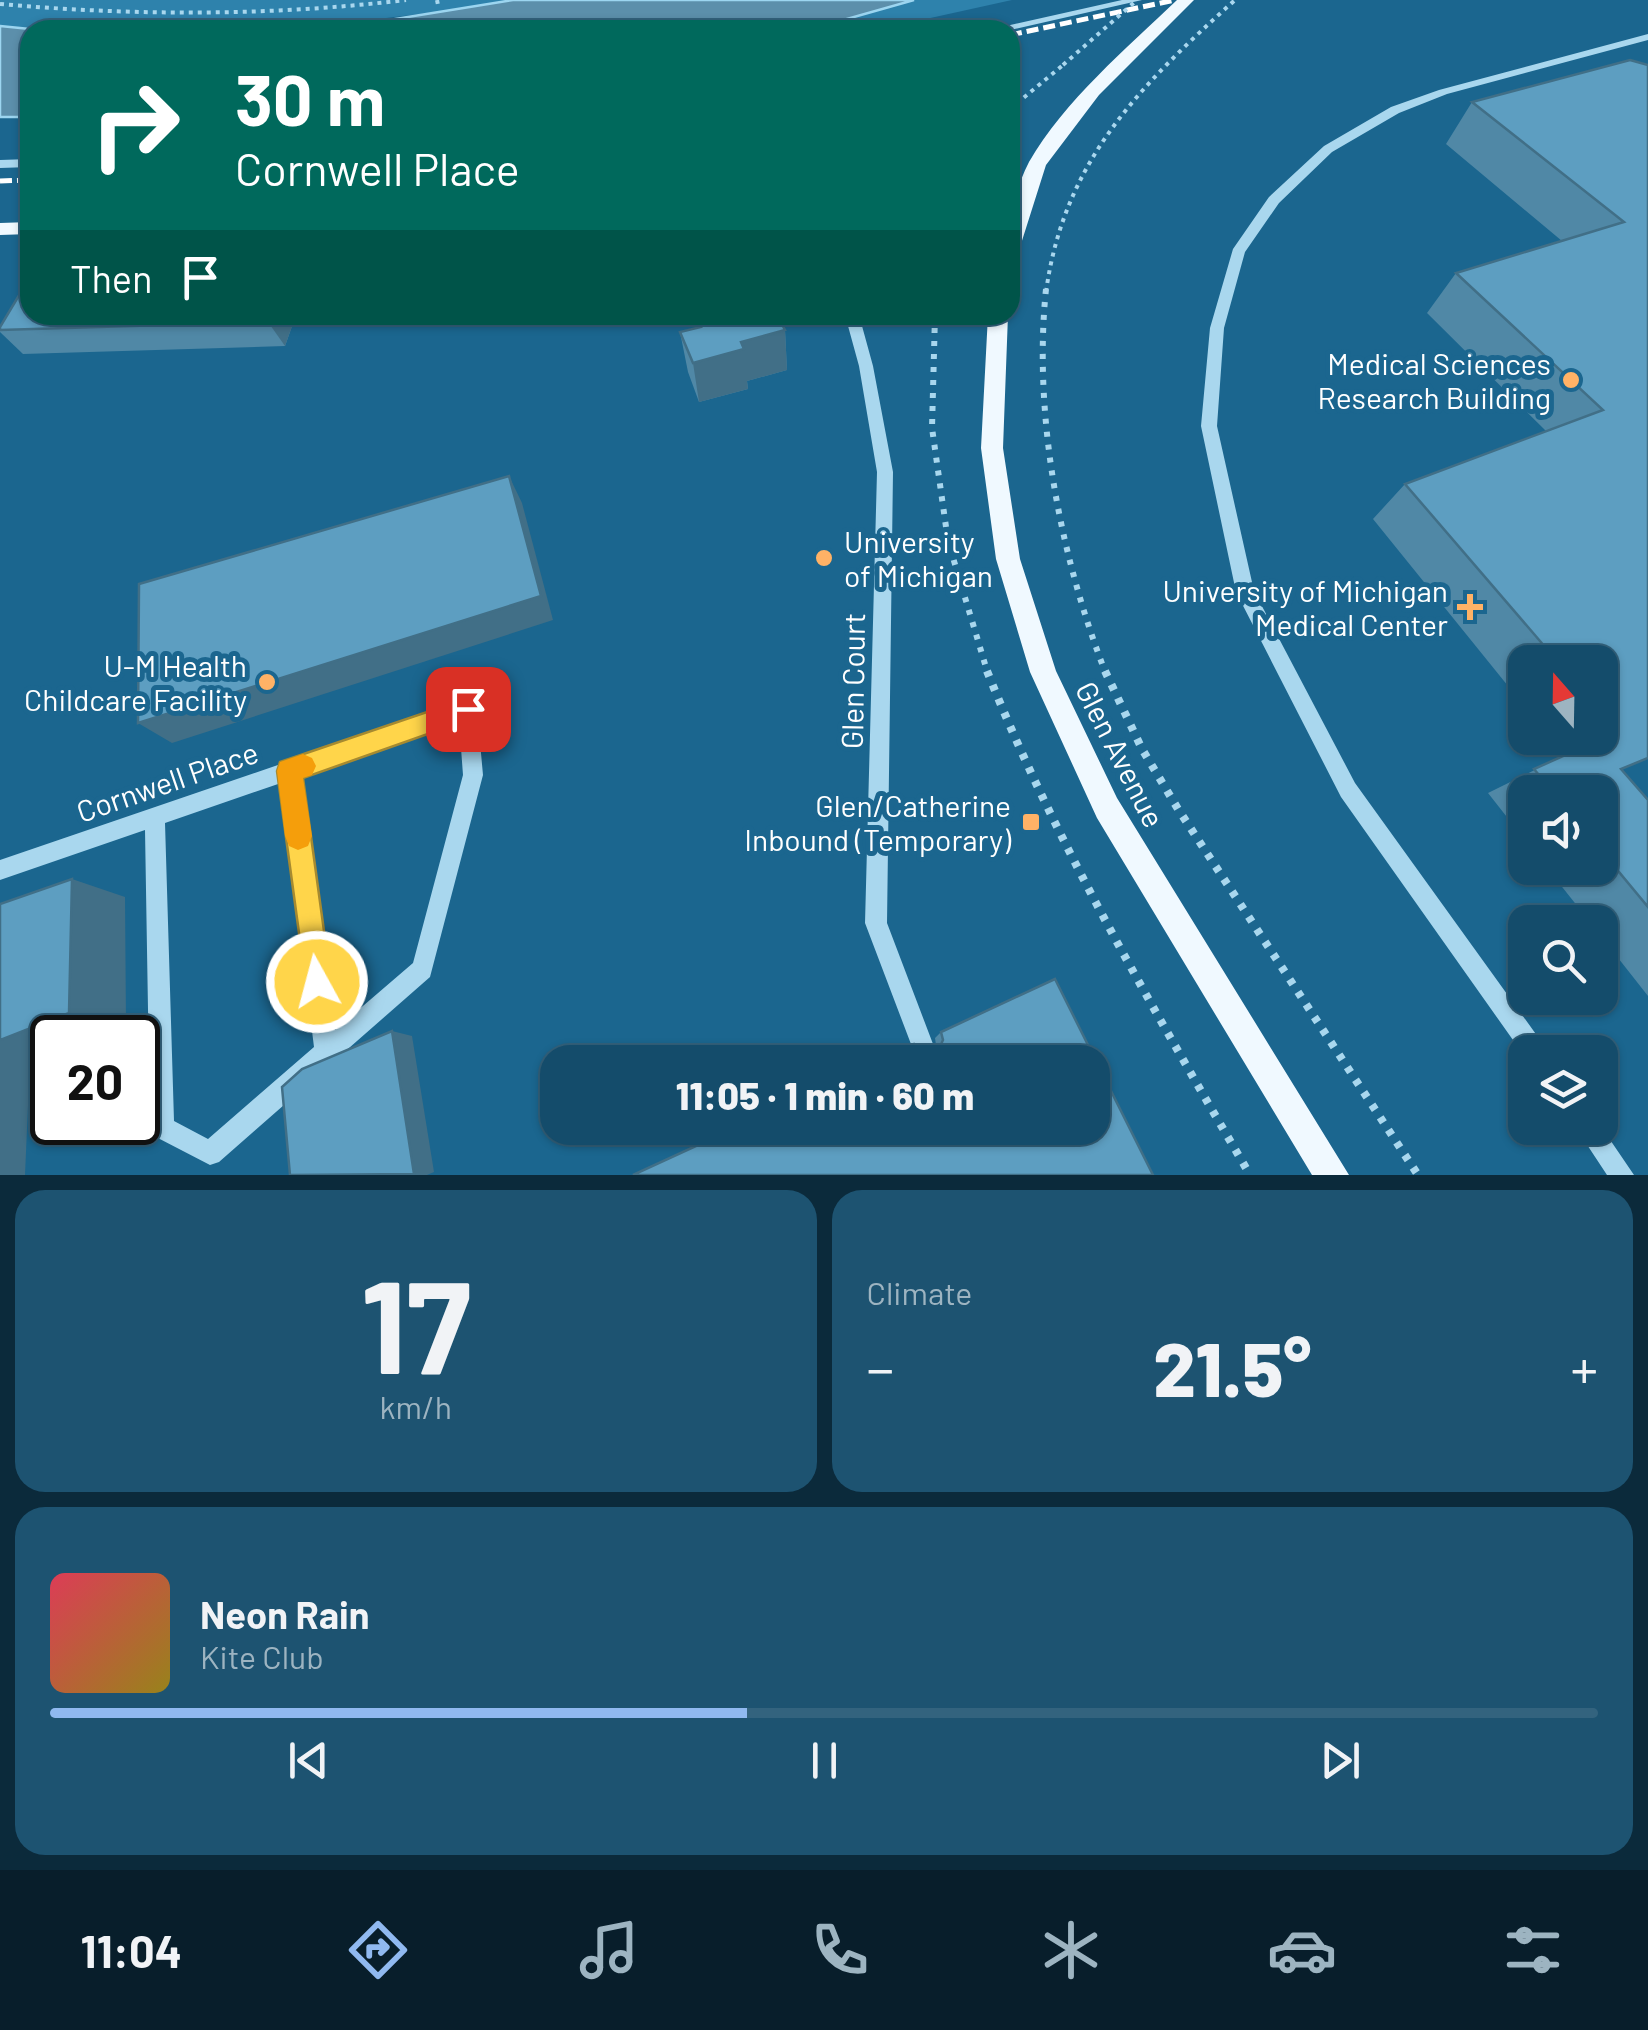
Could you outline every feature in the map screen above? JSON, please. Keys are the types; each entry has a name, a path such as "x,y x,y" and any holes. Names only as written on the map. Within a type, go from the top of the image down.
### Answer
{"main road":[{"path":"1020,204 1030,163 1093,91 1186,0"},
{"name":"Glen Avenue","path":"998,325 992,448 1008,558 1043,672 1106,808 1332,1175"}],"street":[{"path":"1020,25 1137,0"},
{"path":"1523,1035 1348,790 1245,592 1209,426 1217,328 1238,252 1274,200 1328,149 1395,110 1443,92 1648,38"},
{"name":"Glen Court","path":"855,325 885,472 876,922 922,1044"},
{"name":"Cornwell Place","path":"0,870 468,709 474,776 422,968 326,1050"},
{"path":"155,817 162,1128 210,1153 326,1050 290,771"},
{"path":"1600,1145 1622,1175"}],"path":[{"path":"0,4 103,14 271,10 406,0"},
{"path":"1020,101 1137,0"},
{"path":"1236,0 1134,100 1097,148 1063,213 1049,264 1041,354 1050,445 1067,546 1099,656 1137,737 1203,848 1418,1175"},
{"path":"1124,956 1250,1175"}],"shaded area":[{"path":"0,0 513,0 360,20 20,20 20,28 0,26"},
{"path":"513,0 914,0 843,20 389,20"},
{"path":"914,0 1012,0 921,20 843,20"},
{"path":"0,26 20,28 20,117 0,117"}],"building":[{"name":"Medical Sciences Research Building","path":"1630,60 1648,65 1648,758 1621,769 1648,800 1648,907 1618,871 1618,775 1539,775 1534,769 1565,755 1618,755 1618,645 1543,645 1405,484 1603,410 1456,273 1624,222 1472,102"},
{"path":"20,294 20,325 168,325 0,330"},
{"path":"782,325 785,330 741,342 744,349 693,363 680,332 701,327"},
{"name":"U-M Health Childcare Facility","path":"509,476 541,596 138,723 139,584"},
{"path":"72,879 69,1013 30,1015 30,1028 0,1040 0,904"},
{"path":"1055,979 1088,1045 941,1045 941,1032"},
{"path":"392,1031 414,1174 290,1175 282,1087 302,1069"},
{"path":"1110,1089 1153,1175 633,1175 698,1145 1110,1145"}],"railway":[{"path":"1020,33 1175,0"},
{"path":"0,181 20,180"}],"slow traffic":[{"path":"298,836 290,771 303,766"}],"place":[{"name":"Medical Sciences Research Building","path":"1571,380"},
{"name":"University of Michigan","path":"824,558"},
{"name":"University of Michigan Medical Center","path":"1470,607"},
{"name":"U-M Health Childcare Facility","path":"267,682"},
{"name":"Glen/Catherine Inbound (Temporary)","path":"1031,822"}],"route":[{"path":"317,982 290,771 468,709"}]}
